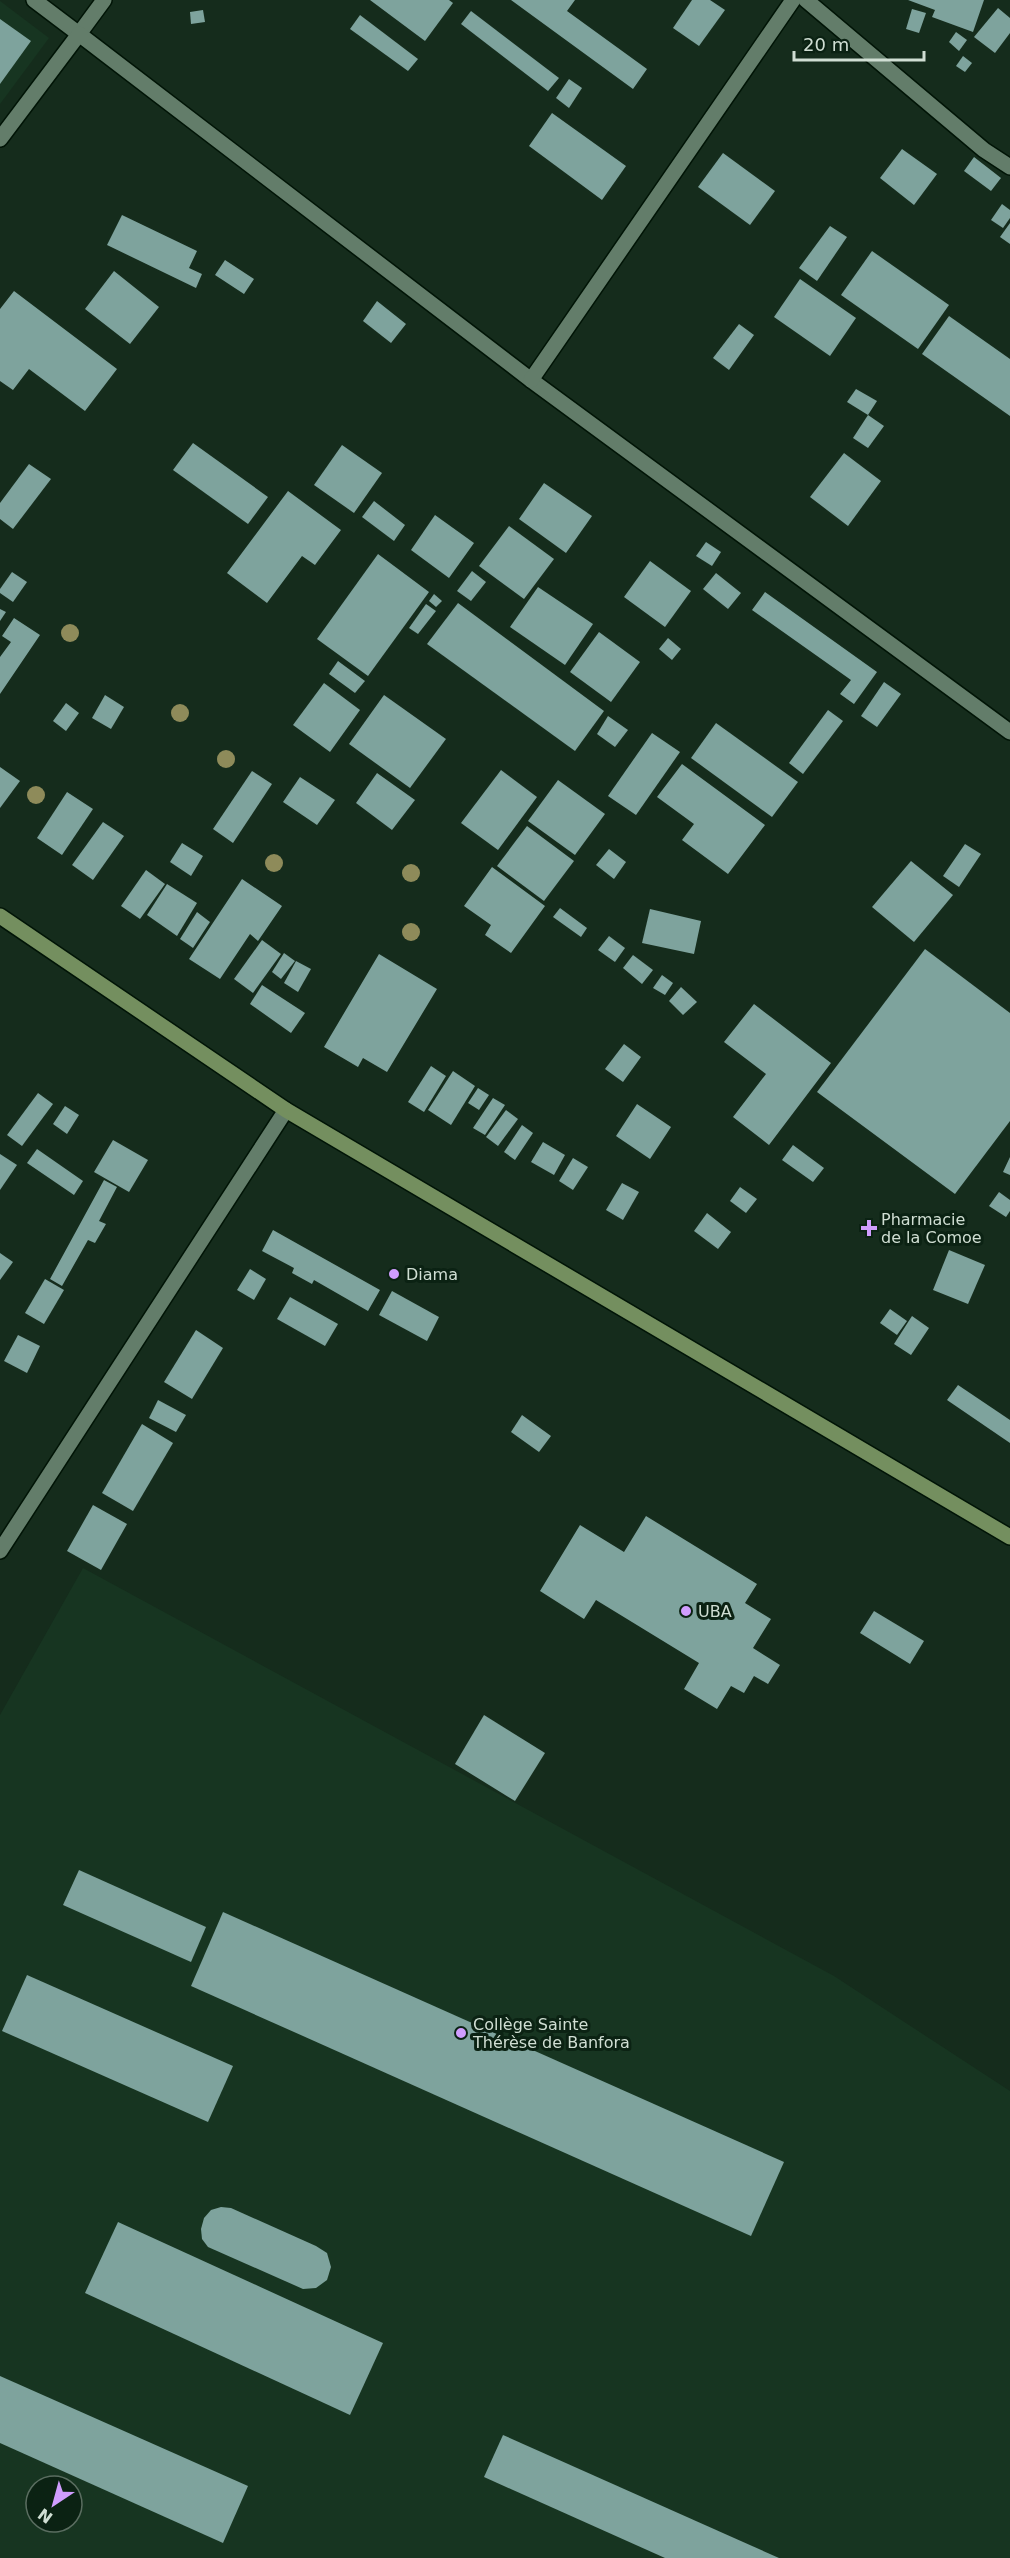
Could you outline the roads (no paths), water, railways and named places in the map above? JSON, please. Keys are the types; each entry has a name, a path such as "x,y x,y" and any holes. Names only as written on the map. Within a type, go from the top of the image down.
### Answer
{"main road":[{"path":"1,920 286,1110 1010,1537"}],"street":[{"path":"34,0 531,381 1010,732"},
{"path":"0,139 104,0"},
{"path":"531,381 793,0"},
{"path":"806,0 984,150 1010,167"},
{"path":"0,1551 286,1110"}],"place":[{"name":"Pharmacie de la Comoe","path":"869,1228"},
{"name":"Diama","path":"394,1274"},
{"name":"UBA","path":"686,1611"},
{"name":"Collège Sainte Thérèse de Banfora","path":"461,2033"}]}
